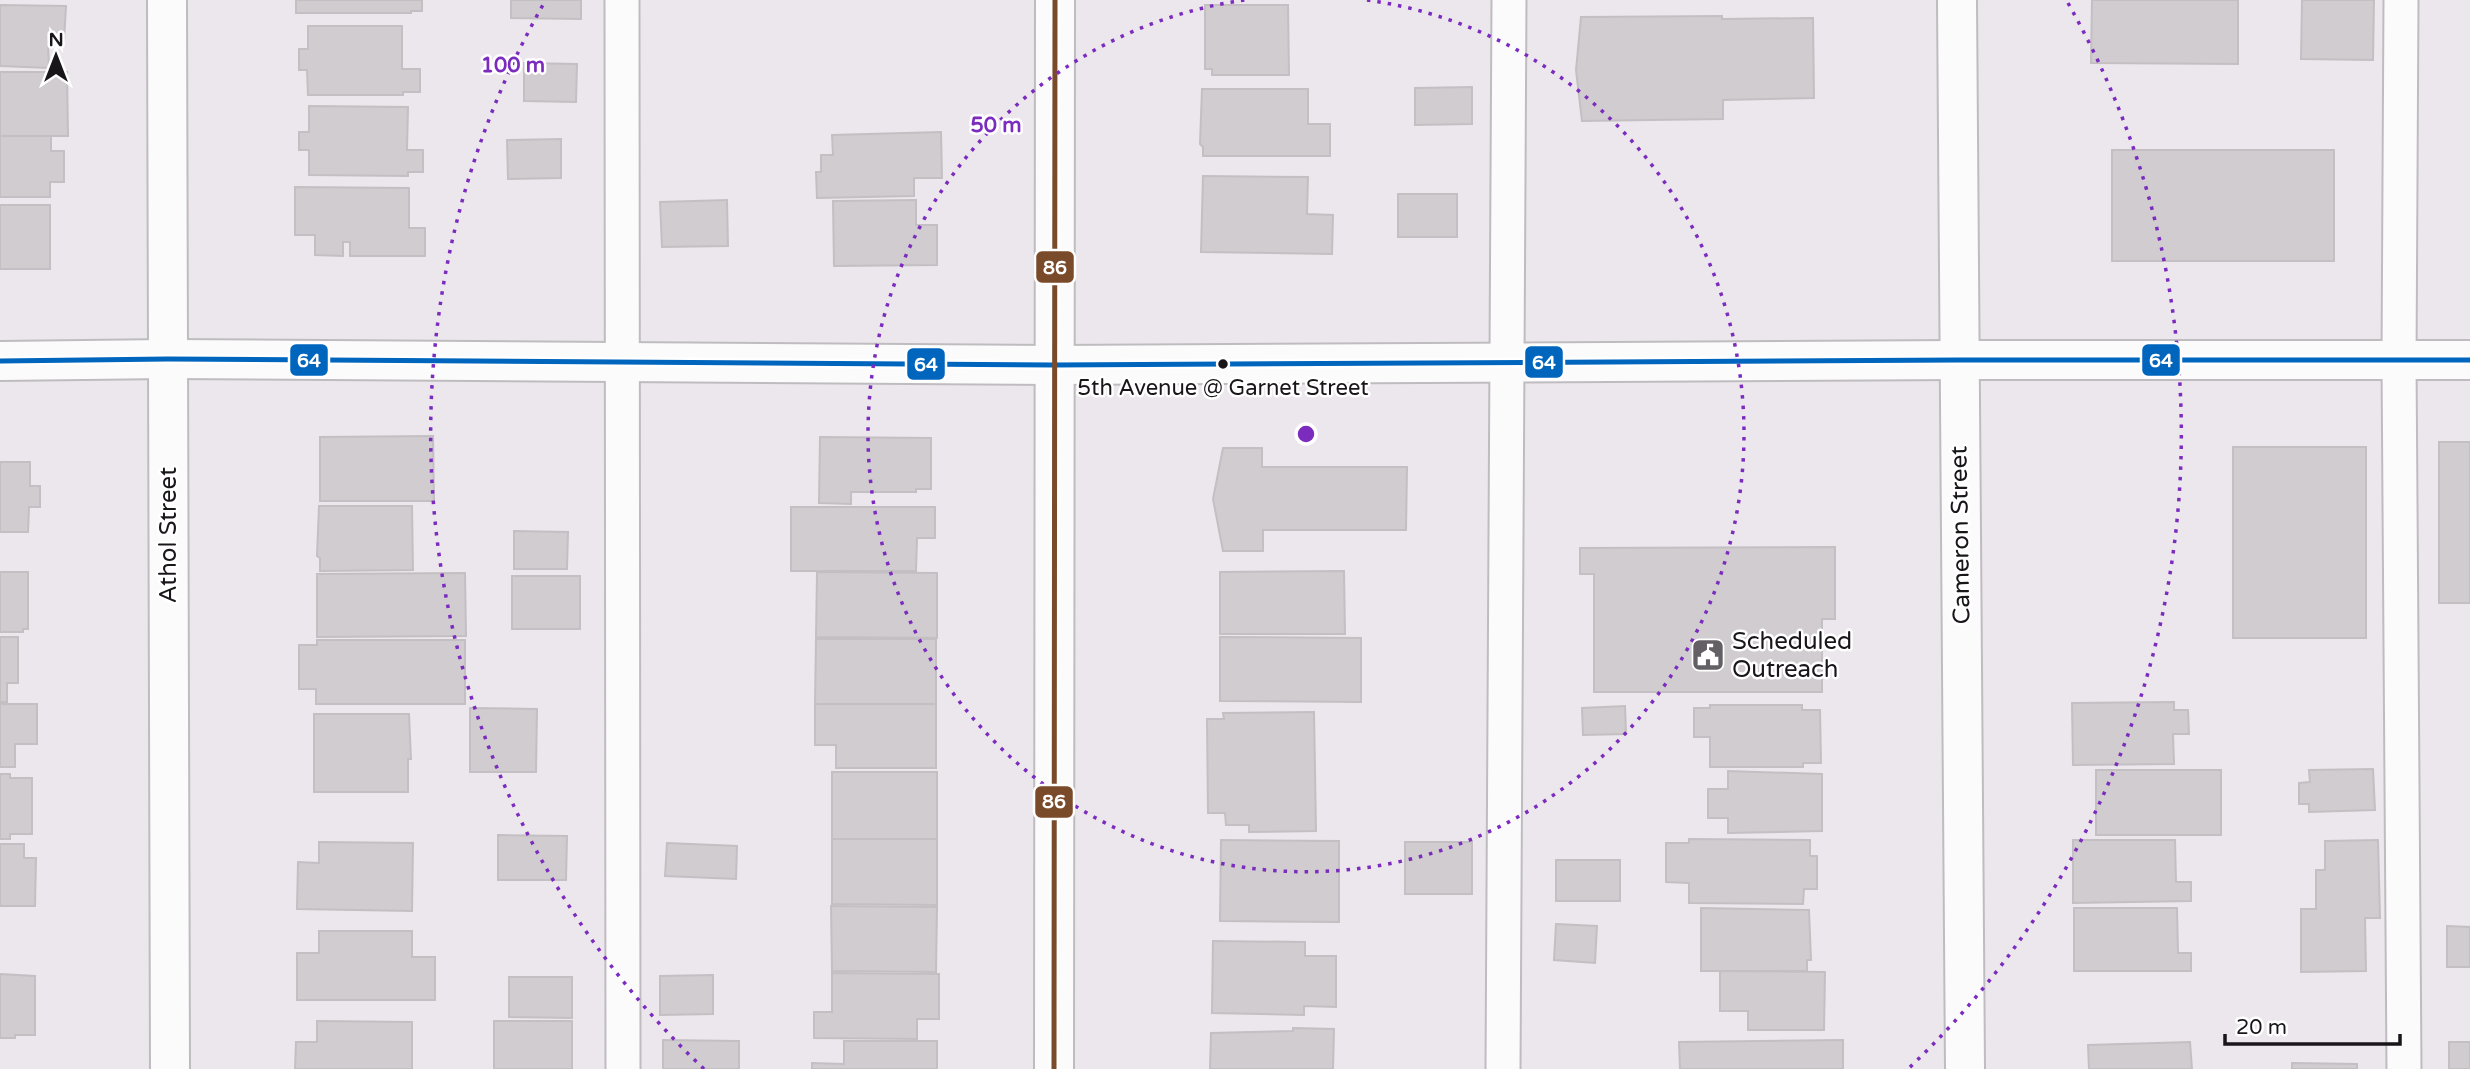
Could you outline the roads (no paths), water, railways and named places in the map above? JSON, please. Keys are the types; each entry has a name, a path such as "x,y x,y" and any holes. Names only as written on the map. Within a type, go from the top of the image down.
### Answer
{"street":[{"name":"Athol Street","path":"167,0 170,1069"},
{"path":"1054,1069 1055,0"},
{"name":"Cameron Street","path":"1957,0 1965,1069"},
{"path":"0,361 168,359 1054,365 2470,360"}],"lane":[{"path":"622,0 623,1069"},
{"path":"1503,1069 1509,0"},
{"path":"2401,0 2399,361 2404,1069"}],"place":[{"name":"5th Avenue @ Garnet Street","path":"1223,364"},
{"name":"Scheduled Outreach","path":"1708,655"}]}
